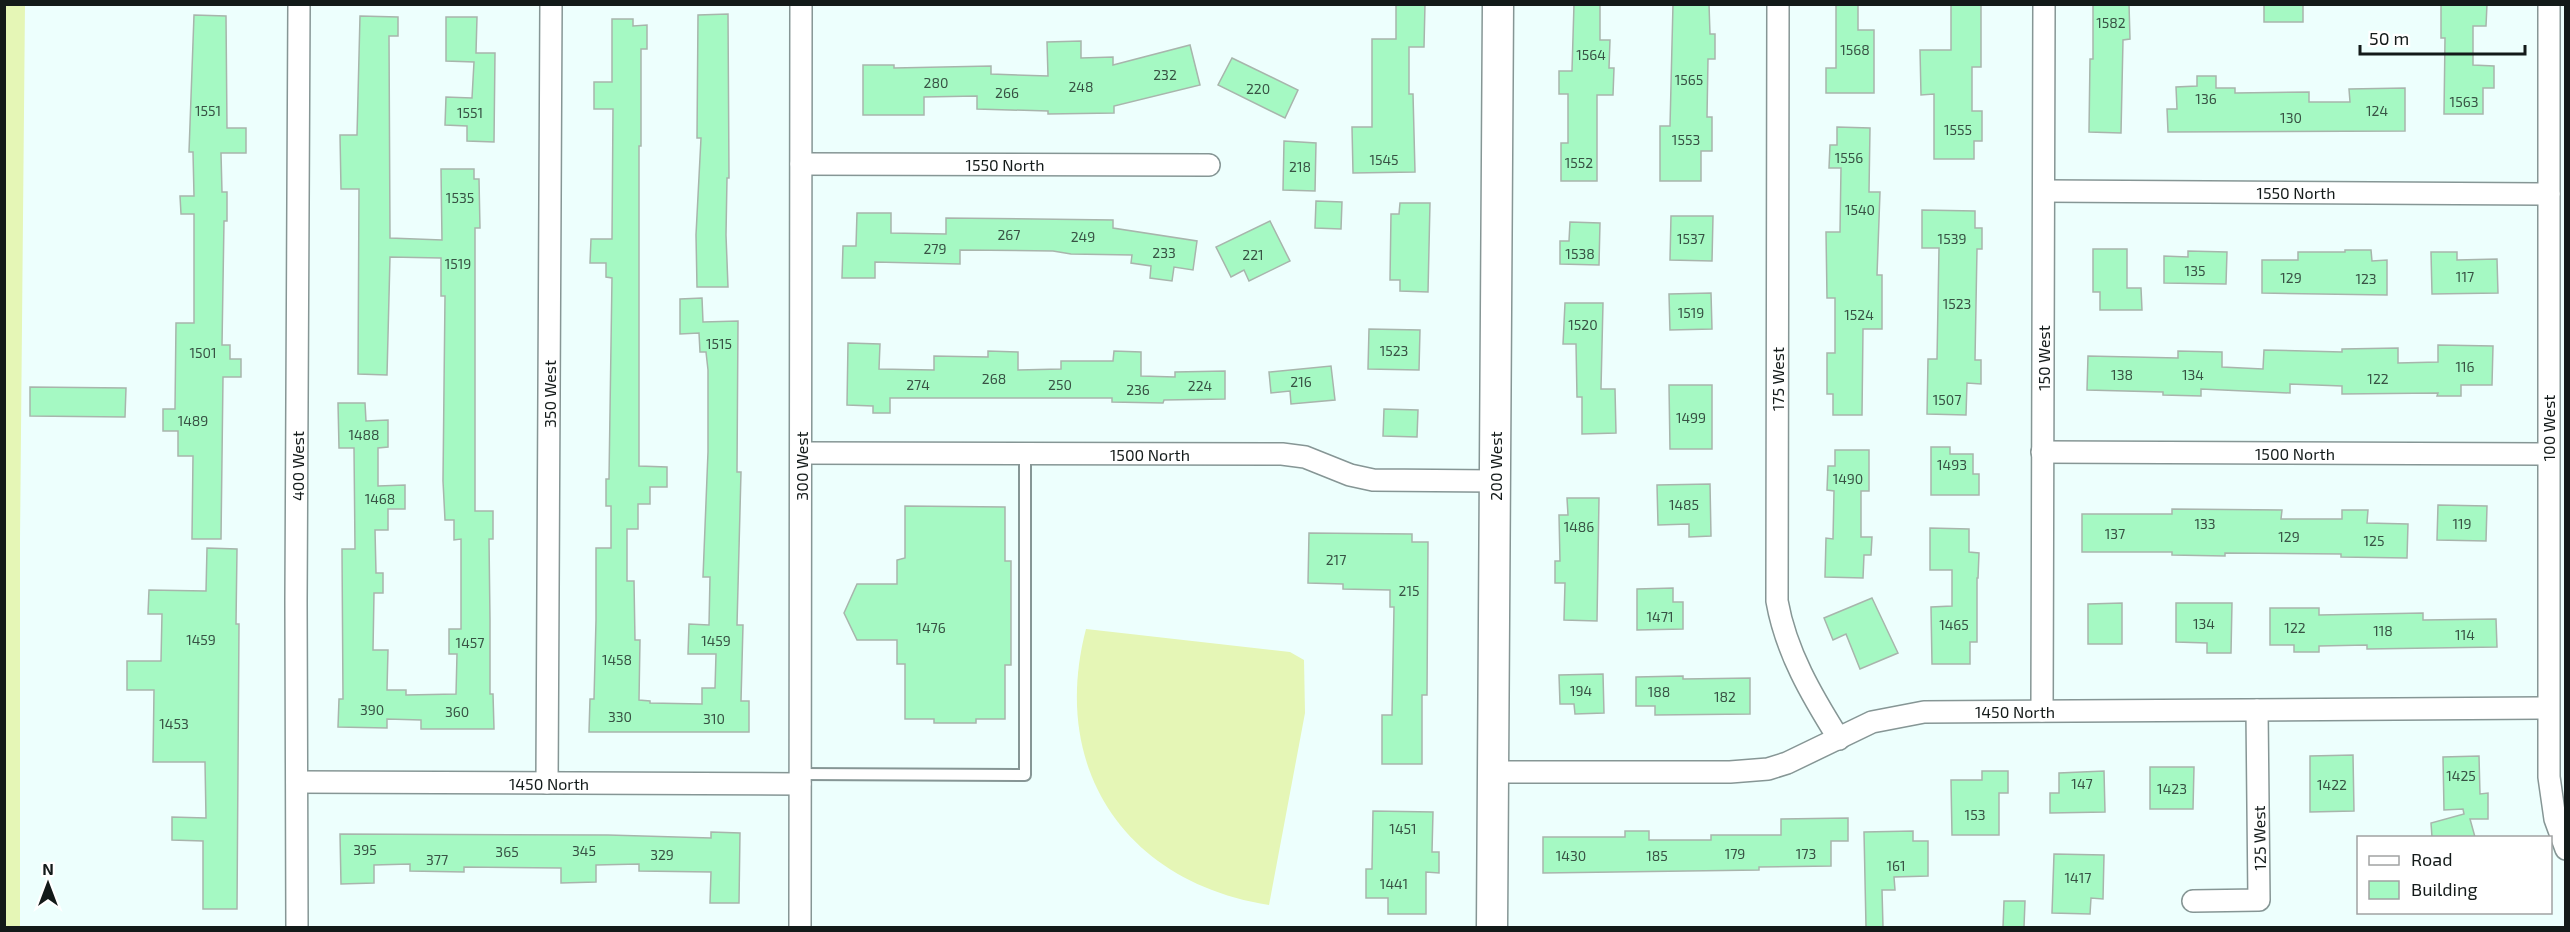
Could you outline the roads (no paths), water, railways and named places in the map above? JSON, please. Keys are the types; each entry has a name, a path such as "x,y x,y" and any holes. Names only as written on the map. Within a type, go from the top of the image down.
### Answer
{"main road":[{"name":"200 West","path":"1492,927 1498,4"}],"street":[{"name":"400 West","path":"297,927 299,4"},
{"name":"350 West","path":"547,783 551,4"},
{"name":"300 West","path":"800,927 801,4"},
{"name":"175 West","path":"1778,4 1777,601 1781,627 1790,649 1839,739"},
{"name":"150 West","path":"2042,711 2044,4"},
{"name":"100 West","path":"2549,4 2548,708 2551,798 2565,849"},
{"name":"1550 North","path":"801,164 1209,165"},
{"name":"1550 North","path":"2044,191 2548,194"},
{"name":"1500 North","path":"2043,452 2548,454"},
{"name":"1500 North","path":"801,453 1282,454 1305,457 1350,475 1373,480 1495,481"},
{"name":"1450 North","path":"1493,772 1749,771 1787,763 1872,722 1906,714 1934,712 2548,708"},
{"name":"125 West","path":"2193,901 2259,900 2257,710"},
{"name":"1450 North","path":"297,782 547,783 800,779"}],"lane":[{"path":"800,779 1024,775 1025,454"}]}
